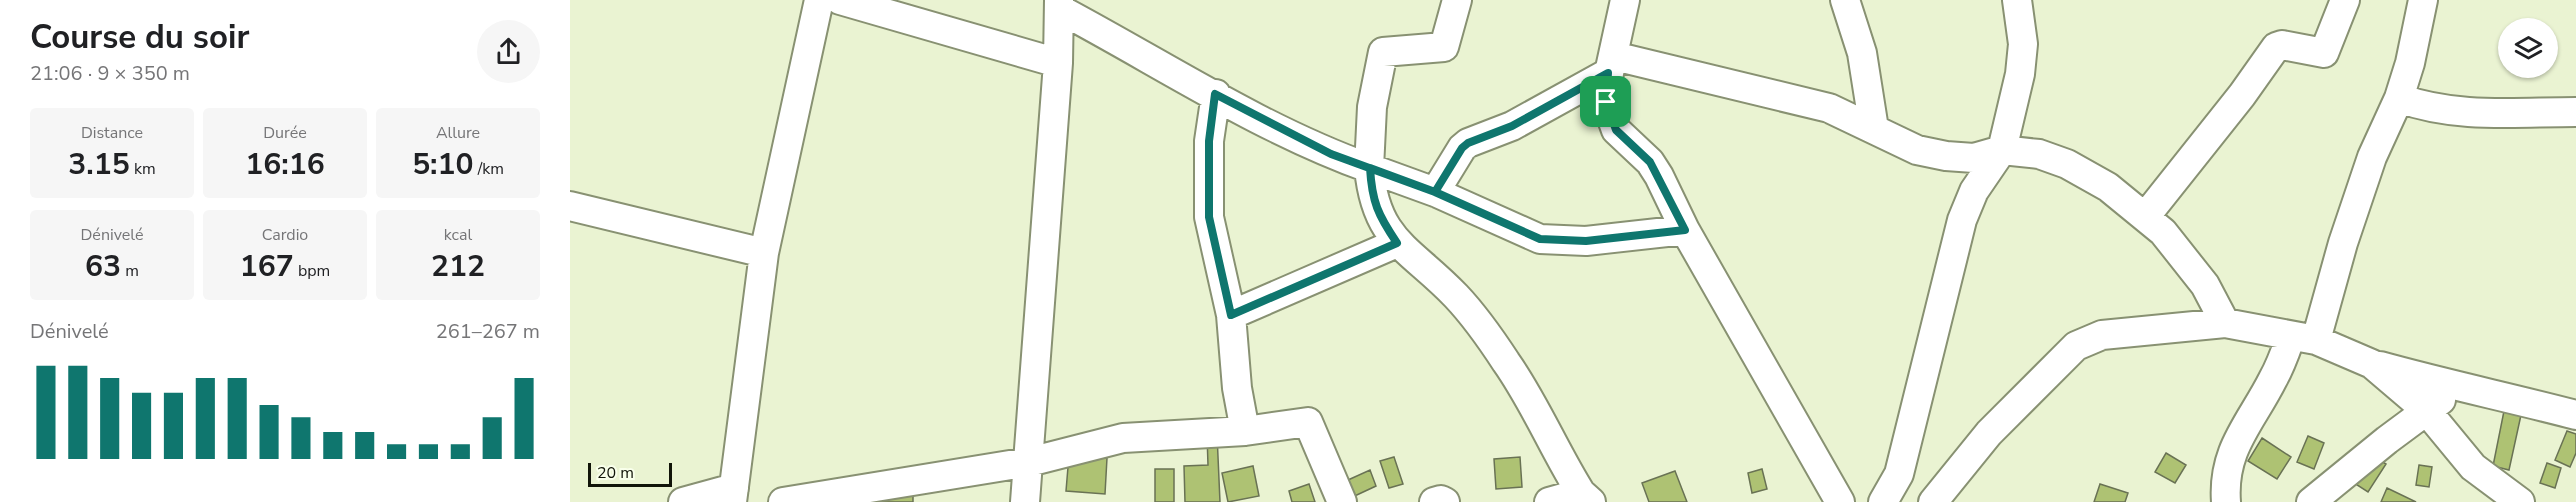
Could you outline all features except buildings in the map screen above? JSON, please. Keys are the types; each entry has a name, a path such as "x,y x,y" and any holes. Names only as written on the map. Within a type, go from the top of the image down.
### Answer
{"street":[{"path":"683,502 733,495 764,253 819,0"},
{"path":"840,0 1058,63"},
{"path":"1457,0 1444,47 1383,52 1372,107 1370,168 1376,208 1397,243 1456,296 1489,338 1537,412 1586,498 1549,502"},
{"path":"1625,0 1611,64 1606,102 1616,130 1650,162 1685,230 1840,502"},
{"path":"1845,0 1862,53 1874,129"},
{"path":"1883,502 1899,474 1962,220 1974,191 2002,150 2020,74 2023,44 2017,0"},
{"path":"2145,217 2242,95 2276,47 2282,45 2324,53 2346,0"},
{"path":"2226,502 2225,488 2230,455 2239,434 2273,379 2304,338 2343,243 2372,157 2399,98 2410,63 2423,0"},
{"path":"1025,502 1058,63 1059,4 1215,94 1331,154 1435,192 1540,239 1586,241 1685,230"},
{"path":"1435,192 1462,148 1468,143 1512,126 1611,64 1829,108 1917,150 1946,156 1974,158 2002,150 2039,154 2067,164 2108,187 2163,232 2205,285 2225,323"},
{"path":"1215,94 1209,141 1209,217 1231,315 1237,388 1245,431"},
{"path":"2399,98 2426,108 2464,114 2576,112"},
{"path":"570,206 764,253"},
{"path":"1231,315 1397,243"},
{"path":"1933,502 1989,433 2076,346 2112,333 2225,323 2304,338 2372,364 2459,388 2495,394 2576,415"},
{"path":"2372,364 2426,410 2473,467 2520,502"},
{"path":"2311,502 2426,410 2459,388"},
{"path":"783,502 1029,462 1122,438 1245,431 1310,424 1342,502"},
{"path":"1434,502 1445,502"}],"route":[{"path":"1606,102 1608,73 1512,126 1468,143 1462,148 1435,192 1395,176 1331,154 1215,94 1209,141 1209,217 1231,315 1397,243 1373,202 1370,168 1435,192 1540,239 1586,241 1685,230 1659,176 1650,162 1616,130 1606,102"}]}
